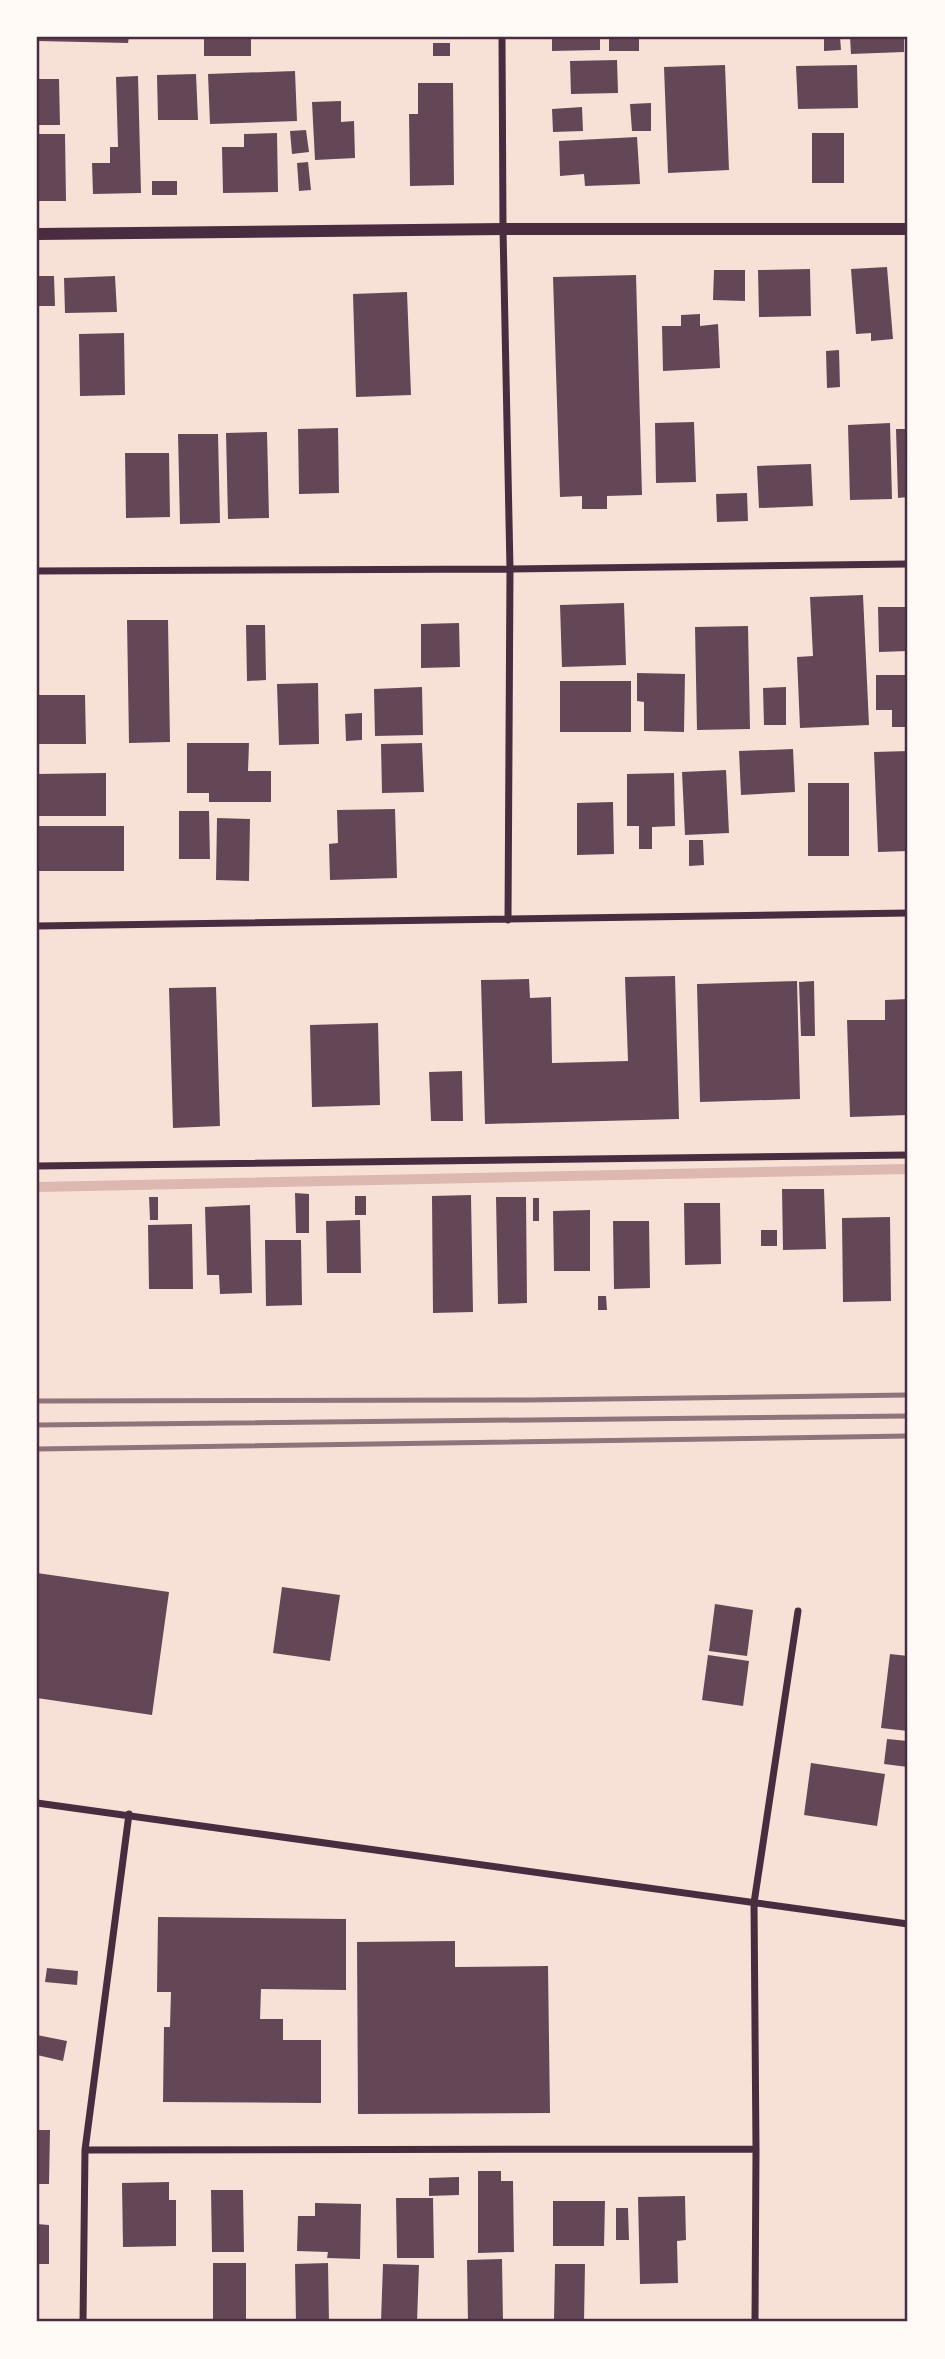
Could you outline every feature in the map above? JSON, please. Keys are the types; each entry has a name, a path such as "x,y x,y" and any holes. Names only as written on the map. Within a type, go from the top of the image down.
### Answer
{"street":[{"path":"502,37 510,569 508,920"},
{"path":"37,234 503,229 908,229"},
{"path":"37,570 510,569 908,564"},
{"path":"37,926 908,913"},
{"path":"37,1166 908,1155"},
{"path":"755,2322 757,2149 754,1903 798,1611"},
{"path":"37,1803 908,1924"},
{"path":"83,2322 85,2150 130,1814"},
{"path":"85,2150 757,2149"}],"building":[{"path":"37,37 129,37 128,43 37,41"},
{"path":"204,37 251,37 251,56 204,56"},
{"path":"552,37 600,37 600,50 552,51"},
{"path":"609,37 639,37 639,51 609,51"},
{"path":"824,37 840,37 841,50 824,51"},
{"path":"850,37 904,37 904,52 851,54"},
{"path":"433,43 450,43 450,56 433,56"},
{"path":"617,60 618,93 571,94 570,61"},
{"path":"725,65 729,170 668,173 664,67"},
{"path":"857,65 858,108 798,109 796,66"},
{"path":"295,71 297,121 210,124 208,74"},
{"path":"196,74 198,120 158,120 157,75"},
{"path":"138,76 141,193 93,194 92,163 110,163 110,147 118,147 116,77"},
{"path":"37,79 59,79 60,125 37,125"},
{"path":"418,83 453,83 454,185 410,186 409,114 418,114"},
{"path":"341,101 341,122 354,121 355,158 315,160 312,102"},
{"path":"651,103 651,131 632,131 630,104"},
{"path":"582,107 583,131 553,132 552,109"},
{"path":"306,130 309,152 292,154 290,131"},
{"path":"277,133 278,192 223,193 222,147 244,147 244,134"},
{"path":"812,133 844,133 844,183 812,183"},
{"path":"37,134 65,134 66,201 37,201"},
{"path":"637,137 640,184 585,186 584,174 560,176 559,141"},
{"path":"308,162 311,190 299,191 297,163"},
{"path":"152,181 177,181 177,195 152,195"},
{"path":"887,267 893,339 871,341 871,333 856,334 851,269"},
{"path":"810,269 811,316 759,317 758,270"},
{"path":"714,270 745,270 745,301 713,300"},
{"path":"636,275 642,495 607,496 607,509 582,509 582,496 560,497 553,277"},
{"path":"37,276 54,276 55,306 37,306"},
{"path":"115,276 117,312 65,313 64,278"},
{"path":"407,292 411,395 356,397 353,294"},
{"path":"700,314 700,326 718,324 720,368 663,371 662,326 681,326 681,315"},
{"path":"124,333 125,395 80,396 79,334"},
{"path":"839,350 840,387 827,388 826,351"},
{"path":"694,422 696,482 656,483 655,423"},
{"path":"890,423 892,499 850,500 848,425"},
{"path":"338,428 339,493 299,494 298,429"},
{"path":"896,429 908,429 908,497 898,498"},
{"path":"267,432 269,518 228,519 226,433"},
{"path":"178,434 218,434 220,523 180,524"},
{"path":"125,453 169,453 170,517 126,518"},
{"path":"811,464 813,506 759,508 757,466"},
{"path":"747,493 748,521 717,522 716,494"},
{"path":"863,595 869,725 800,728 797,657 813,656 810,597"},
{"path":"624,603 626,665 562,667 560,605"},
{"path":"878,607 908,607 908,651 879,652"},
{"path":"127,620 168,620 170,742 129,743"},
{"path":"459,623 460,667 421,668 421,624"},
{"path":"246,625 265,625 266,680 247,681"},
{"path":"748,626 750,729 697,730 695,627"},
{"path":"637,673 685,674 684,732 644,731 644,702 637,701"},
{"path":"876,675 908,675 908,727 892,727 892,710 876,710"},
{"path":"560,681 631,681 631,732 560,732"},
{"path":"318,683 319,744 279,745 277,684"},
{"path":"422,687 423,735 375,736 374,689"},
{"path":"786,687 786,725 764,725 763,688"},
{"path":"37,695 85,695 86,744 37,744"},
{"path":"362,713 362,740 346,741 345,714"},
{"path":"187,743 249,743 248,771 271,771 271,802 209,802 209,793 187,793"},
{"path":"422,743 424,792 382,793 381,744"},
{"path":"793,749 795,792 741,795 739,751"},
{"path":"908,751 908,851 878,852 874,752"},
{"path":"726,770 729,833 685,835 682,772"},
{"path":"106,773 106,816 37,816 37,774"},
{"path":"674,773 675,826 652,827 652,849 639,849 639,826 627,826 627,774"},
{"path":"808,783 849,783 849,856 808,856"},
{"path":"613,802 614,854 577,855 577,803"},
{"path":"395,809 397,878 330,880 329,844 338,843 337,810"},
{"path":"179,811 209,811 210,859 179,859"},
{"path":"217,818 250,819 249,881 216,880"},
{"path":"37,826 124,826 124,871 37,871"},
{"path":"689,840 703,840 704,865 689,866"},
{"path":"675,976 679,1119 485,1124 481,980 529,979 530,998 551,997 552,1063 628,1061 625,977"},
{"path":"797,981 800,1099 700,1102 697,984"},
{"path":"814,981 815,1036 801,1036 799,982"},
{"path":"216,987 220,1126 173,1128 169,988"},
{"path":"908,999 908,1115 850,1117 847,1020 885,1020 885,1000"},
{"path":"378,1023 380,1105 312,1107 310,1025"},
{"path":"462,1071 463,1121 431,1121 429,1072"},
{"path":"782,1189 824,1189 826,1249 783,1250"},
{"path":"295,1193 309,1194 309,1233 296,1233"},
{"path":"471,1195 473,1312 433,1313 432,1196"},
{"path":"355,1196 366,1196 366,1215 355,1215"},
{"path":"149,1197 158,1197 158,1220 150,1220"},
{"path":"496,1197 526,1197 527,1303 498,1304"},
{"path":"533,1198 539,1198 539,1221 533,1221"},
{"path":"684,1203 720,1203 721,1264 685,1265"},
{"path":"250,1205 252,1293 220,1294 219,1275 207,1275 205,1207"},
{"path":"590,1210 590,1271 554,1271 553,1211"},
{"path":"890,1217 891,1301 843,1302 842,1218"},
{"path":"360,1220 361,1273 327,1273 326,1221"},
{"path":"613,1221 649,1221 650,1288 614,1289"},
{"path":"192,1224 193,1289 149,1289 148,1225"},
{"path":"761,1230 777,1230 777,1246 761,1246"},
{"path":"265,1240 301,1240 302,1305 266,1306"},
{"path":"598,1296 606,1296 607,1310 598,1310"},
{"path":"37,1573 169,1592 152,1715 37,1698"},
{"path":"282,1587 340,1595 330,1661 273,1653"},
{"path":"715,1604 753,1610 747,1656 709,1651"},
{"path":"890,1654 908,1656 908,1731 881,1728"},
{"path":"708,1655 749,1661 743,1706 702,1700"},
{"path":"887,1739 908,1741 908,1767 884,1764"},
{"path":"811,1763 885,1774 877,1826 804,1815"},
{"path":"158,1917 346,1919 346,1990 261,1989 260,2019 283,2019 283,2040 321,2040 321,2103 163,2102 164,2027 170,2027 171,1992 157,1992"},
{"path":"455,1941 455,1967 548,1966 550,2113 358,2114 357,1942"},
{"path":"47,1968 78,1971 77,1985 45,1982"},
{"path":"37,2035 67,2041 63,2061 37,2055"},
{"path":"37,2130 50,2130 49,2184 37,2184"},
{"path":"478,2171 501,2171 501,2181 513,2181 514,2252 478,2253"},
{"path":"459,2177 459,2195 429,2196 429,2178"},
{"path":"169,2182 169,2200 176,2200 176,2246 123,2247 122,2183"},
{"path":"211,2190 243,2190 244,2252 212,2252"},
{"path":"685,2196 686,2240 677,2241 678,2283 640,2284 638,2197"},
{"path":"396,2198 433,2198 434,2258 397,2258"},
{"path":"553,2201 605,2201 604,2246 553,2246"},
{"path":"315,2203 361,2204 360,2259 327,2258 328,2252 297,2251 298,2216 315,2216"},
{"path":"616,2208 628,2208 629,2240 616,2240"},
{"path":"37,2224 49,2225 49,2264 37,2264"},
{"path":"502,2259 503,2322 468,2322 467,2260"},
{"path":"213,2263 246,2263 246,2322 213,2322"},
{"path":"328,2263 329,2322 296,2322 295,2264"},
{"path":"383,2264 419,2265 417,2322 381,2322"},
{"path":"555,2264 585,2264 584,2322 554,2322"}],"waterway":[{"path":"37,1187 908,1169"}],"railway":[{"path":"37,1401 529,1400 908,1395"},
{"path":"37,1425 908,1416"},
{"path":"37,1449 908,1436"}]}
